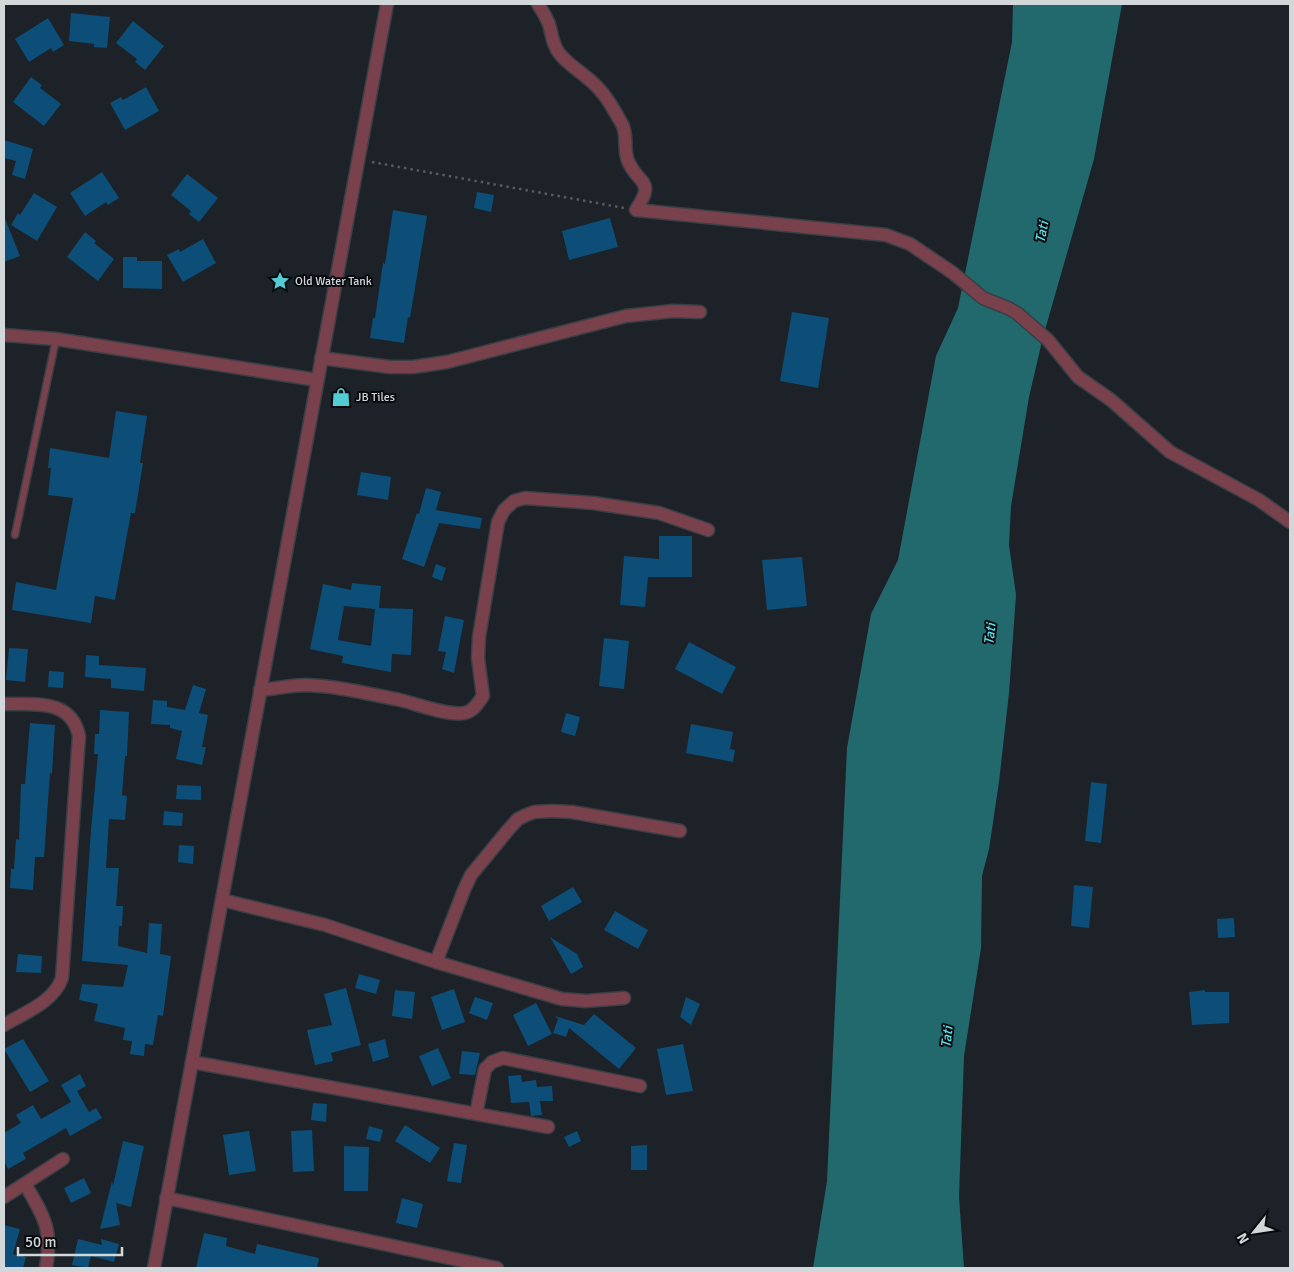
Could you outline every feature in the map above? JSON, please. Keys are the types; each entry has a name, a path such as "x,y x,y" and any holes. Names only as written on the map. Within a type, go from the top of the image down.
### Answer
{"street":[{"path":"154,1268 386,4"},
{"path":"538,4 548,22 554,46 559,54 603,92 625,130 626,156 630,166 643,181 646,188 645,195 636,210 886,235 900,239 953,273 984,298 1005,306 1018,314 1048,340 1078,377 1110,400 1170,452 1259,500 1290,522"},
{"path":"321,358 390,367 413,367 447,362 626,316 673,311 700,312"},
{"path":"4,335 56,339 317,380"},
{"path":"260,690 306,685 344,689 420,704 454,713 465,713 475,708 483,696 478,658 479,637 498,522 504,510 514,501 525,498 621,507 659,513 708,530"},
{"path":"4,704 52,706 64,710 74,721 78,736 62,978 59,987 53,994 4,1025"},
{"path":"436,962 471,875 518,819 543,812 572,812 680,831"},
{"path":"222,900 325,925 436,962 562,1000 586,1001 624,998"},
{"path":"476,1114 484,1069 492,1062 503,1058 640,1086"},
{"path":"192,1062 548,1127"},
{"path":"4,1197 63,1159"},
{"path":"25,1184 46,1221 50,1238 46,1268"},
{"path":"166,1198 497,1268"}],"lane":[{"path":"15,535 56,339"}],"path":[{"path":"358,160 636,210"}],"water":[{"name":"Tati","path":"1013,4 1122,4 1094,159 1043,337 1029,397 1011,506 1009,545 1016,595 1009,693 999,782 989,849 982,876 981,948 964,1056 959,1197 964,1268 813,1268 827,1181 847,748 871,614 898,560 936,356 958,308 1012,42"}],"building":[{"path":"71,13 110,17 107,48 94,47 94,44 69,41"},
{"path":"48,18 64,45 53,52 51,48 29,62 15,39"},
{"path":"133,21 164,46 145,70 135,62 137,59 116,43"},
{"path":"31,77 42,85 40,88 61,104 44,126 13,102"},
{"path":"146,87 159,111 125,130 110,103 121,97 123,100"},
{"path":"4,140 33,149 25,179 12,175 16,161 4,158"},
{"path":"102,172 119,198 108,205 106,202 85,216 70,193"},
{"path":"187,174 218,198 199,222 189,214 191,211 171,195"},
{"path":"477,192 494,195 491,212 474,208"},
{"path":"34,193 57,207 37,241 11,225"},
{"path":"393,210 427,216 404,343 370,338 373,318 375,318 383,263 385,264"},
{"path":"4,216 20,256 4,262"},
{"path":"610,218 618,247 569,260 562,231"},
{"path":"85,232 96,241 94,243 114,259 98,281 67,257"},
{"path":"203,239 216,263 183,282 167,255 179,249 180,252"},
{"path":"123,257 137,257 137,261 162,261 162,289 123,288"},
{"path":"792,312 829,318 818,388 780,381"},
{"path":"116,411 147,416 140,463 143,463 135,513 131,513 115,600 95,596 91,623 12,610 16,582 56,590 73,498 48,495 51,468 48,468 50,448 109,458"},
{"path":"361,472 391,477 388,500 357,495"},
{"path":"426,488 441,492 436,510 482,518 480,529 439,523 424,567 402,559 417,513 419,514"},
{"path":"659,536 692,536 692,577 648,577 645,607 620,605 624,556 659,559"},
{"path":"802,557 807,606 767,610 762,560"},
{"path":"436,564 446,568 442,581 432,577"},
{"path":"352,583 381,586 379,608 413,609 411,655 392,654 391,672 342,663 343,656 310,649 323,584 351,590","holes":["344,606 375,609 371,646 338,640"]},
{"path":"445,616 464,620 454,673 442,669 446,652 438,651"},
{"path":"604,638 629,641 624,689 599,686"},
{"path":"689,642 736,667 722,694 675,669"},
{"path":"9,648 28,649 25,682 6,680"},
{"path":"86,655 99,656 99,665 146,668 144,691 111,688 111,679 85,677"},
{"path":"49,671 64,672 63,688 48,687"},
{"path":"193,685 206,689 199,713 208,715 202,747 206,747 202,765 176,759 182,731 170,728 170,725 151,724 153,700 167,701 167,707 185,710"},
{"path":"100,710 129,712 127,756 125,756 122,795 127,796 125,820 109,819 106,868 119,868 116,906 123,906 118,946 147,953 149,923 162,924 160,954 171,956 163,1016 158,1015 153,1045 145,1044 144,1056 130,1054 132,1041 123,1040 125,1028 94,1021 98,1004 79,1000 82,984 123,987 128,965 82,961 98,754 94,754 95,734 99,734"},
{"path":"566,713 580,717 575,736 561,732"},
{"path":"30,723 55,725 44,857 35,857 33,890 10,888 11,869 14,869 16,839 19,840 21,784 25,784"},
{"path":"691,724 733,732 730,749 735,750 733,762 686,753"},
{"path":"1091,782 1107,784 1101,843 1085,841"},
{"path":"177,785 201,786 201,800 176,799"},
{"path":"164,811 183,813 182,826 163,825"},
{"path":"179,845 194,846 193,864 178,862"},
{"path":"1074,885 1093,887 1089,928 1071,926"},
{"path":"573,887 582,902 549,921 541,906"},
{"path":"615,911 648,930 638,949 604,930"},
{"path":"1234,918 1235,937 1218,938 1217,919"},
{"path":"550,937 577,954 583,967 571,974"},
{"path":"18,954 42,956 41,973 16,972"},
{"path":"359,974 380,980 376,994 355,988"},
{"path":"346,988 361,1045 331,1053 333,1061 315,1065 307,1030 332,1025 324,994"},
{"path":"454,989 465,1022 442,1030 431,997"},
{"path":"395,990 415,992 412,1019 392,1016"},
{"path":"1205,990 1205,992 1229,992 1229,1023 1192,1025 1189,992"},
{"path":"475,997 493,1003 487,1020 469,1013"},
{"path":"686,997 700,1004 691,1025 680,1017"},
{"path":"536,1003 552,1034 528,1046 513,1015"},
{"path":"594,1014 636,1048 619,1069 569,1028 566,1037 553,1033 558,1019 555,1016 584,1025"},
{"path":"23,1039 49,1081 30,1092 4,1049"},
{"path":"385,1039 389,1057 373,1062 368,1044"},
{"path":"683,1044 693,1091 666,1095 657,1049"},
{"path":"438,1048 451,1078 432,1086 419,1056"},
{"path":"462,1051 480,1053 475,1075 459,1074"},
{"path":"80,1074 86,1086 77,1091 89,1112 96,1108 102,1118 70,1136 66,1128 23,1153 26,1159 8,1169 4,1161 4,1133 21,1123 16,1115 33,1105 41,1119 71,1102 61,1085"},
{"path":"521,1075 522,1082 536,1080 537,1087 552,1086 553,1101 540,1101 542,1115 531,1116 529,1102 511,1103 508,1076"},
{"path":"313,1103 327,1104 326,1122 311,1120"},
{"path":"405,1125 440,1148 430,1163 395,1141"},
{"path":"369,1126 383,1130 380,1142 366,1139"},
{"path":"312,1130 314,1171 293,1172 291,1131"},
{"path":"249,1131 256,1171 229,1175 223,1135"},
{"path":"577,1131 581,1141 569,1147 564,1137"},
{"path":"123,1141 144,1146 131,1207 116,1203 120,1225 100,1229 112,1181 113,1186"},
{"path":"454,1143 467,1145 461,1183 447,1181"},
{"path":"647,1145 647,1170 631,1170 631,1146"},
{"path":"344,1146 369,1147 368,1191 344,1191"},
{"path":"84,1178 91,1193 71,1203 64,1188"},
{"path":"402,1198 423,1204 417,1228 396,1223"},
{"path":"4,1225 20,1229 13,1254 26,1257 23,1268 4,1268"},
{"path":"204,1233 227,1238 226,1246 255,1254 257,1244 319,1258 317,1268 196,1268"},
{"path":"78,1239 102,1245 101,1239 119,1244 114,1262 91,1256 88,1268 72,1265"}],"place":[{"name":"Old Water Tank","path":"280,281"},
{"name":"JB Tiles","path":"341,397"}]}
